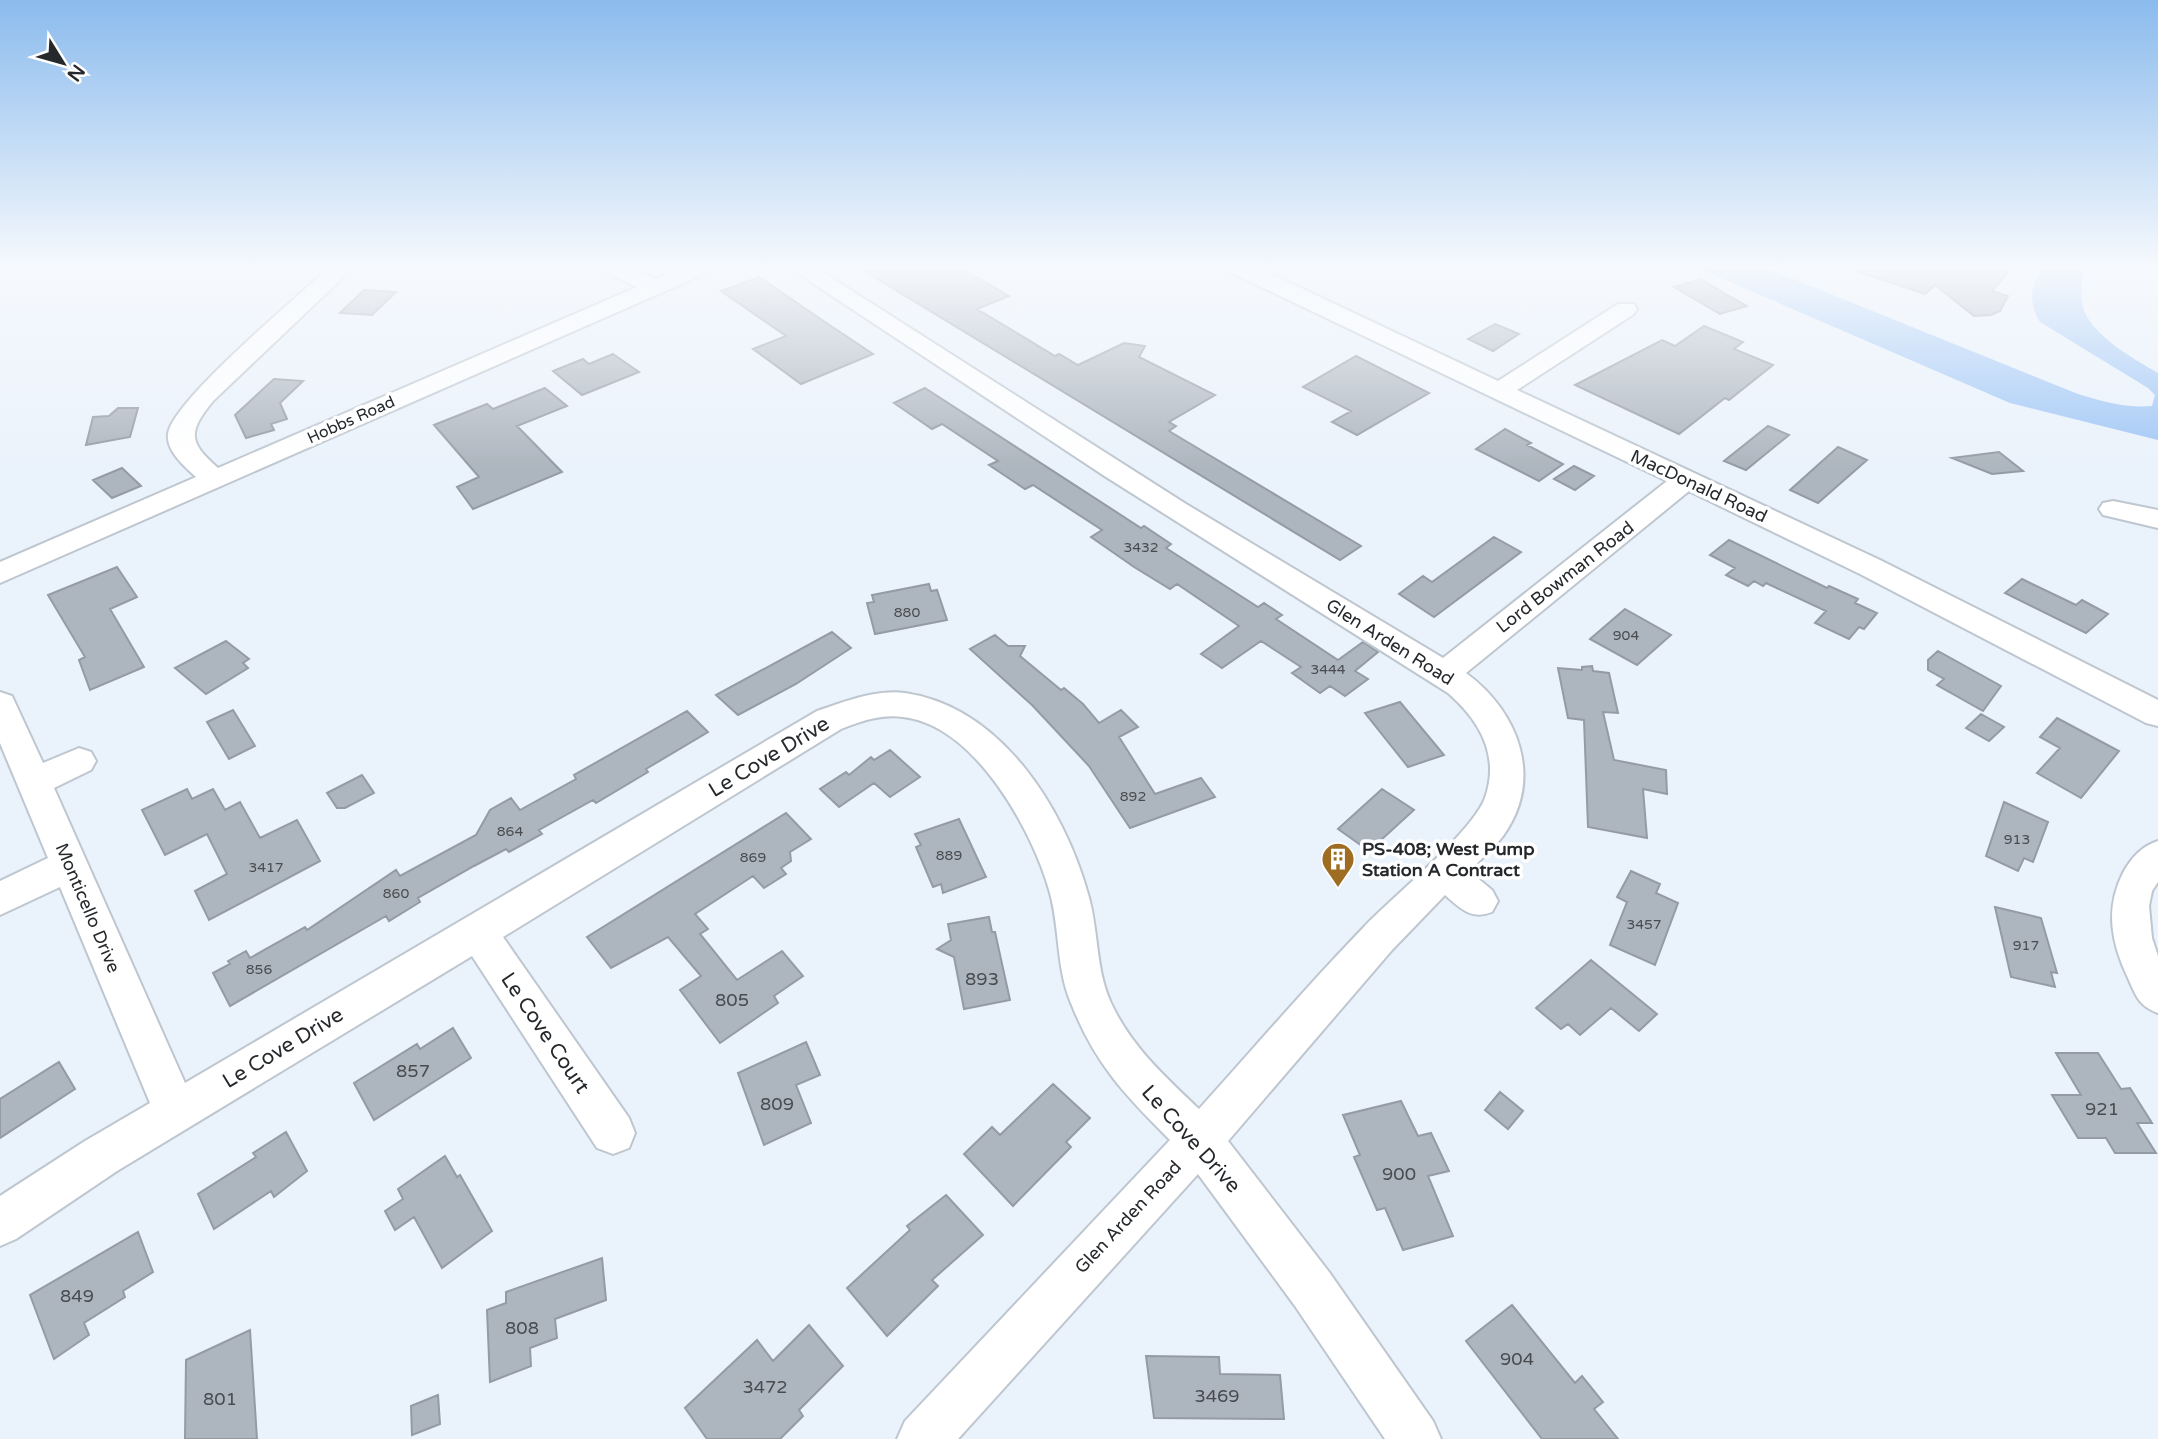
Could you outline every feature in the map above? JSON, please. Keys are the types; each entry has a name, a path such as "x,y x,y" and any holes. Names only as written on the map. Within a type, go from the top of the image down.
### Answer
{"street":[{"path":"215,479 187,455 180,441 186,417 204,396 272,333"},
{"name":"Hobbs Road","path":"0,573 549,333"},
{"name":"Glen Arden Road","path":"903,333 1291,581 1444,674 1466,691 1497,728 1507,756 1509,780 1503,804 1490,826 1378,938 1199,1141 923,1439"},
{"name":"MacDonald Road","path":"1377,333 1870,567 2158,714"},
{"path":"1499,391 1589,333"},
{"name":"Lord Bowman Road","path":"1444,674 1686,481"},
{"path":"2113,509 2158,519"},
{"name":"Monticello Drive","path":"0,704 176,1112"},
{"name":"Le Cove Drive","path":"0,1223 101,1156 829,720 854,710 880,705 906,705 942,716 974,738 1004,769 1031,804 1052,843 1070,896 1078,962 1091,1003 1112,1043 1140,1082 1199,1141 1291,1257 1415,1439"},
{"path":"34,782 79,761"},
{"path":"2158,856 2139,879 2130,907 2131,929 2139,960 2158,995"},
{"path":"0,899 69,865"},
{"path":"1444,872 1479,901"},
{"name":"Le Cove Court","path":"478,932 613,1133"}],"water":[{"path":"1848,333 1927,333 2078,394 2115,404 2152,406 2155,395 2148,388 2058,333 2100,333 2118,348 2158,373 2158,440 2010,403"}],"building":[{"path":"782,333 842,333 873,354 801,384 753,349 786,336"},
{"path":"967,333 1017,333 1055,356 1059,354 1078,365 1124,343 1145,346 1139,357 1215,395 1169,422 1176,426 1169,431 1361,546 1340,560"},
{"path":"1479,333 1519,334 1493,351 1468,339"},
{"path":"1694,333 1721,333 1743,342 1734,349 1773,365 1729,400 1725,398 1679,434 1575,385 1662,340 1675,346"},
{"path":"613,354 639,372 582,395 553,371 583,359 589,364"},
{"path":"1356,356 1429,393 1357,435 1332,422 1351,411 1303,387"},
{"path":"274,379 303,381 280,403 287,419 271,424 274,430 246,438 235,415"},
{"path":"545,388 567,406 517,426 562,472 473,509 457,487 479,477 434,425 487,404 493,409"},
{"path":"925,388 1141,528 1144,526 1171,544 1166,548 1258,607 1264,603 1282,615 1276,619 1338,660 1363,642 1378,652 1355,671 1368,679 1345,696 1330,686 1320,693 1292,673 1301,667 1261,641 1222,668 1201,654 1239,626 1177,584 1170,589 1134,567 1091,537 1102,530 1033,485 1025,489 989,465 998,461 942,424 932,429 894,403"},
{"path":"118,408 138,408 130,437 86,445 93,417 109,416"},
{"path":"1768,426 1789,435 1746,470 1724,461"},
{"path":"1505,429 1531,443 1527,445 1563,464 1539,481 1476,449"},
{"path":"1838,447 1867,460 1818,503 1790,490"},
{"path":"1999,452 2023,471 1992,474 1952,458"},
{"path":"1574,466 1594,476 1575,490 1554,479"},
{"path":"122,468 141,486 112,498 93,480"},
{"path":"1494,537 1521,552 1434,617 1399,594 1423,576 1432,582"},
{"path":"1729,540 1827,588 1829,586 1858,599 1855,603 1877,613 1864,629 1859,627 1849,639 1815,623 1826,611 1766,583 1763,586 1754,581 1748,586 1726,575 1735,568 1710,555"},
{"path":"117,567 137,597 110,609 144,667 90,690 79,660 85,657 48,595"},
{"path":"2022,579 2076,605 2082,600 2108,614 2086,633 2005,593"},
{"path":"929,584 931,591 937,590 947,620 875,634 867,603 874,602 872,595"},
{"path":"1625,609 1671,635 1637,665 1590,639"},
{"path":"832,632 851,648 796,684 738,715 716,695"},
{"path":"995,635 1008,646 1025,646 1020,656 1061,690 1064,688 1083,704 1099,723 1121,710 1138,727 1119,737 1155,794 1201,778 1215,797 1130,828 1089,766 1032,705 970,649"},
{"path":"226,641 249,659 243,663 248,668 206,694 175,668"},
{"path":"1938,651 2001,686 1983,711 1937,685 1944,679 1928,670 1928,660"},
{"path":"1592,666 1593,671 1609,673 1618,713 1603,712 1614,760 1666,770 1667,794 1643,789 1647,838 1588,827 1584,720 1568,718 1558,668 1582,670 1582,667"},
{"path":"1400,702 1444,755 1408,767 1365,713"},
{"path":"233,710 255,746 229,759 207,722"},
{"path":"687,711 708,732 646,769 648,772 596,803 593,800 539,830 542,834 509,852 506,849 418,898 420,902 389,921 386,916 230,1006 213,973 230,964 228,961 246,951 250,958 305,927 307,930 396,870 400,876 476,835 490,810 511,798 520,810 576,779 574,775"},
{"path":"1981,714 2004,727 1989,741 1966,728"},
{"path":"2057,718 2119,751 2081,798 2037,773 2060,748 2040,737"},
{"path":"890,750 920,777 890,797 874,783 839,807 820,789 846,772 849,775 871,757 874,760"},
{"path":"362,775 374,793 345,808 337,808 327,793"},
{"path":"187,789 192,799 213,789 225,810 240,802 260,838 297,820 320,861 209,920 195,891 227,874 207,834 165,855 142,810"},
{"path":"1382,789 1414,810 1369,851 1338,829"},
{"path":"2004,802 2048,822 2033,862 2024,858 2018,871 1986,856"},
{"path":"786,813 811,839 790,852 791,861 781,868 786,874 764,888 753,876 695,914 708,929 700,934 737,980 782,951 803,976 774,996 778,1003 720,1043 680,990 701,976 668,937 611,968 587,937"},
{"path":"959,819 986,877 943,893 941,884 933,887 916,847 921,845 915,834"},
{"path":"1631,871 1660,884 1656,893 1678,903 1655,965 1610,945 1627,902 1617,897"},
{"path":"1995,907 2041,918 2057,973 2051,972 2055,987 2011,977"},
{"path":"989,917 992,932 995,932 1010,1000 964,1009 954,957 937,949 951,940 948,924"},
{"path":"1591,960 1657,1014 1639,1031 1611,1008 1580,1035 1568,1024 1561,1029 1536,1008"},
{"path":"453,1028 471,1058 374,1120 354,1083 417,1044 420,1049"},
{"path":"806,1042 820,1075 796,1085 811,1123 764,1145 738,1073"},
{"path":"2056,1053 2098,1053 2121,1089 2130,1088 2152,1123 2137,1123 2156,1153 2115,1153 2106,1138 2078,1138 2052,1095 2081,1095"},
{"path":"59,1062 75,1089 0,1138 0,1099"},
{"path":"1053,1084 1090,1118 1066,1142 1071,1147 1013,1206 964,1154 992,1127 1000,1135"},
{"path":"1500,1092 1523,1111 1508,1129 1485,1110"},
{"path":"1401,1101 1418,1136 1431,1133 1449,1171 1428,1176 1453,1236 1403,1250 1385,1208 1377,1210 1354,1157 1360,1155 1343,1115"},
{"path":"286,1132 307,1171 274,1197 271,1191 214,1229 198,1194 256,1157 253,1153"},
{"path":"445,1156 457,1177 460,1175 492,1231 442,1268 414,1217 395,1230 385,1211 403,1199 398,1189"},
{"path":"946,1195 983,1235 932,1280 938,1286 887,1336 847,1288 910,1230 907,1226"},
{"path":"138,1232 153,1272 123,1291 125,1297 84,1323 89,1335 54,1359 30,1295"},
{"path":"602,1258 606,1300 555,1319 557,1338 530,1348 531,1366 490,1382 487,1310 506,1303 506,1292"},
{"path":"1512,1305 1575,1383 1582,1376 1603,1402 1594,1409 1618,1439 1542,1439 1466,1341"},
{"path":"809,1325 843,1366 799,1410 803,1416 780,1439 707,1439 685,1408 757,1340 773,1361"},
{"path":"250,1330 257,1439 185,1439 186,1360"},
{"path":"1146,1356 1219,1357 1220,1374 1280,1375 1284,1419 1154,1418"},
{"path":"438,1395 440,1424 412,1435 411,1406"}],"place":[{"name":"PS-408; West Pump Station A Contract","path":"1338,889"}]}
